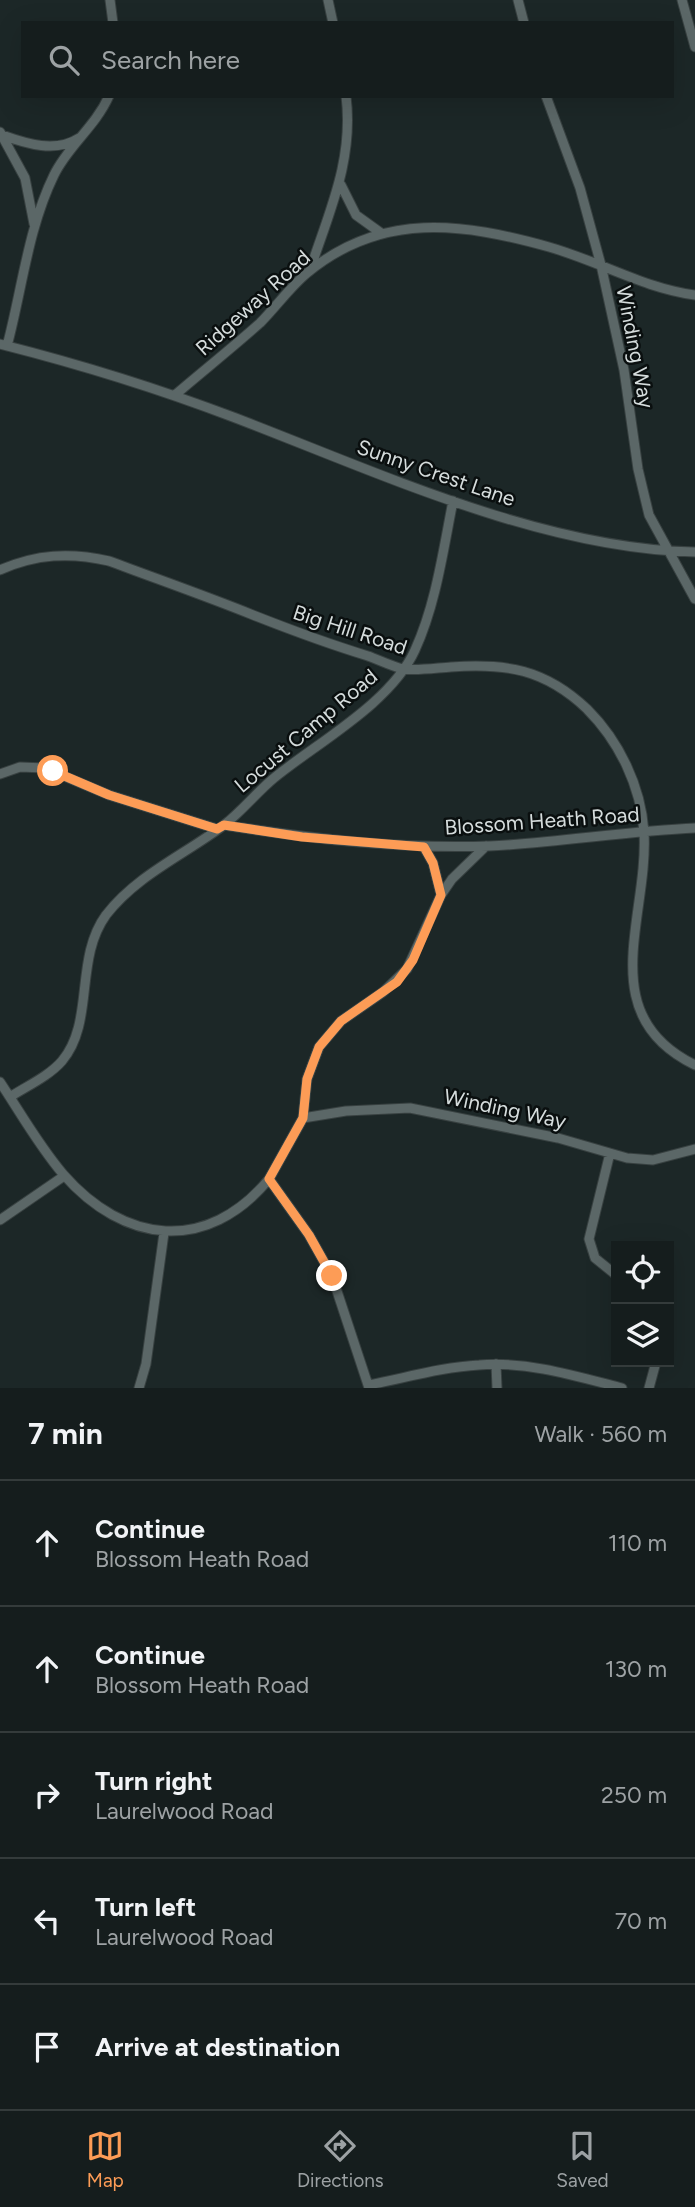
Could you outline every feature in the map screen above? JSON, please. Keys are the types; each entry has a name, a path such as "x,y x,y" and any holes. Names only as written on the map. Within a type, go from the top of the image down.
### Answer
{"street":[{"path":"110,0 113,21"},
{"path":"328,0 332,21"},
{"path":"518,0 523,21"},
{"path":"682,0 695,47"},
{"path":"108,98 84,135 55,172 35,229 4,345 175,395"},
{"path":"309,271 341,184 347,131 346,98"},
{"name":"Winding Way","path":"547,98 580,188 601,265 624,370 643,493 649,515 666,551 695,599"},
{"path":"1,133 19,142 52,146 64,145 84,135"},
{"path":"1,133 25,178 35,229"},
{"path":"341,184 350,208 367,225 381,233"},
{"name":"Ridgeway Road","path":"175,395 261,322 309,271 381,233 426,226 465,227 523,240 601,265 646,284 695,295"},
{"name":"Sunny Crest Lane","path":"175,395 453,501 569,533 666,551 695,552"},
{"name":"Locust Camp Road","path":"10,1097 57,1066 72,1047 77,1033 91,946 105,917 135,885 221,827 273,779 369,705 404,669 415,651 429,611 453,501"},
{"name":"Big Hill Road","path":"0,570 47,556 67,554 109,561 312,639 404,669 502,665 535,674 561,689 586,709 615,744 634,784 644,830 634,951 636,999 644,1021 653,1034 668,1048 695,1065"},
{"name":"Blossom Heath Road","path":"0,774 20,767 45,768 109,795 221,827 424,847 486,846 644,830 695,828"},
{"path":"0,1082 65,1175 87,1197 117,1217 134,1226 164,1233 198,1228 231,1213 269,1179 303,1118 307,1079 319,1047 341,1021 383,992 407,969 441,895 452,879 486,846"},
{"path":"424,847 433,863 441,895"},
{"name":"Winding Way","path":"303,1118 346,1111 410,1108 558,1138 627,1158 653,1160 695,1149"},
{"path":"610,1153 589,1239 595,1258 611,1271"},
{"path":"0,1220 65,1175"},
{"path":"269,1179 309,1235 332,1276 368,1386 454,1367 496,1364 523,1366 622,1388"},
{"path":"139,1388 146,1364 164,1233"},
{"path":"496,1364 498,1388"},
{"path":"649,1388 655,1367"}],"route":[{"path":"53,771 109,795 217,829 224,825 302,837 424,847 433,863 441,895 413,960 397,982 341,1021 319,1047 307,1079 303,1118 269,1179 309,1235 332,1276"}]}
